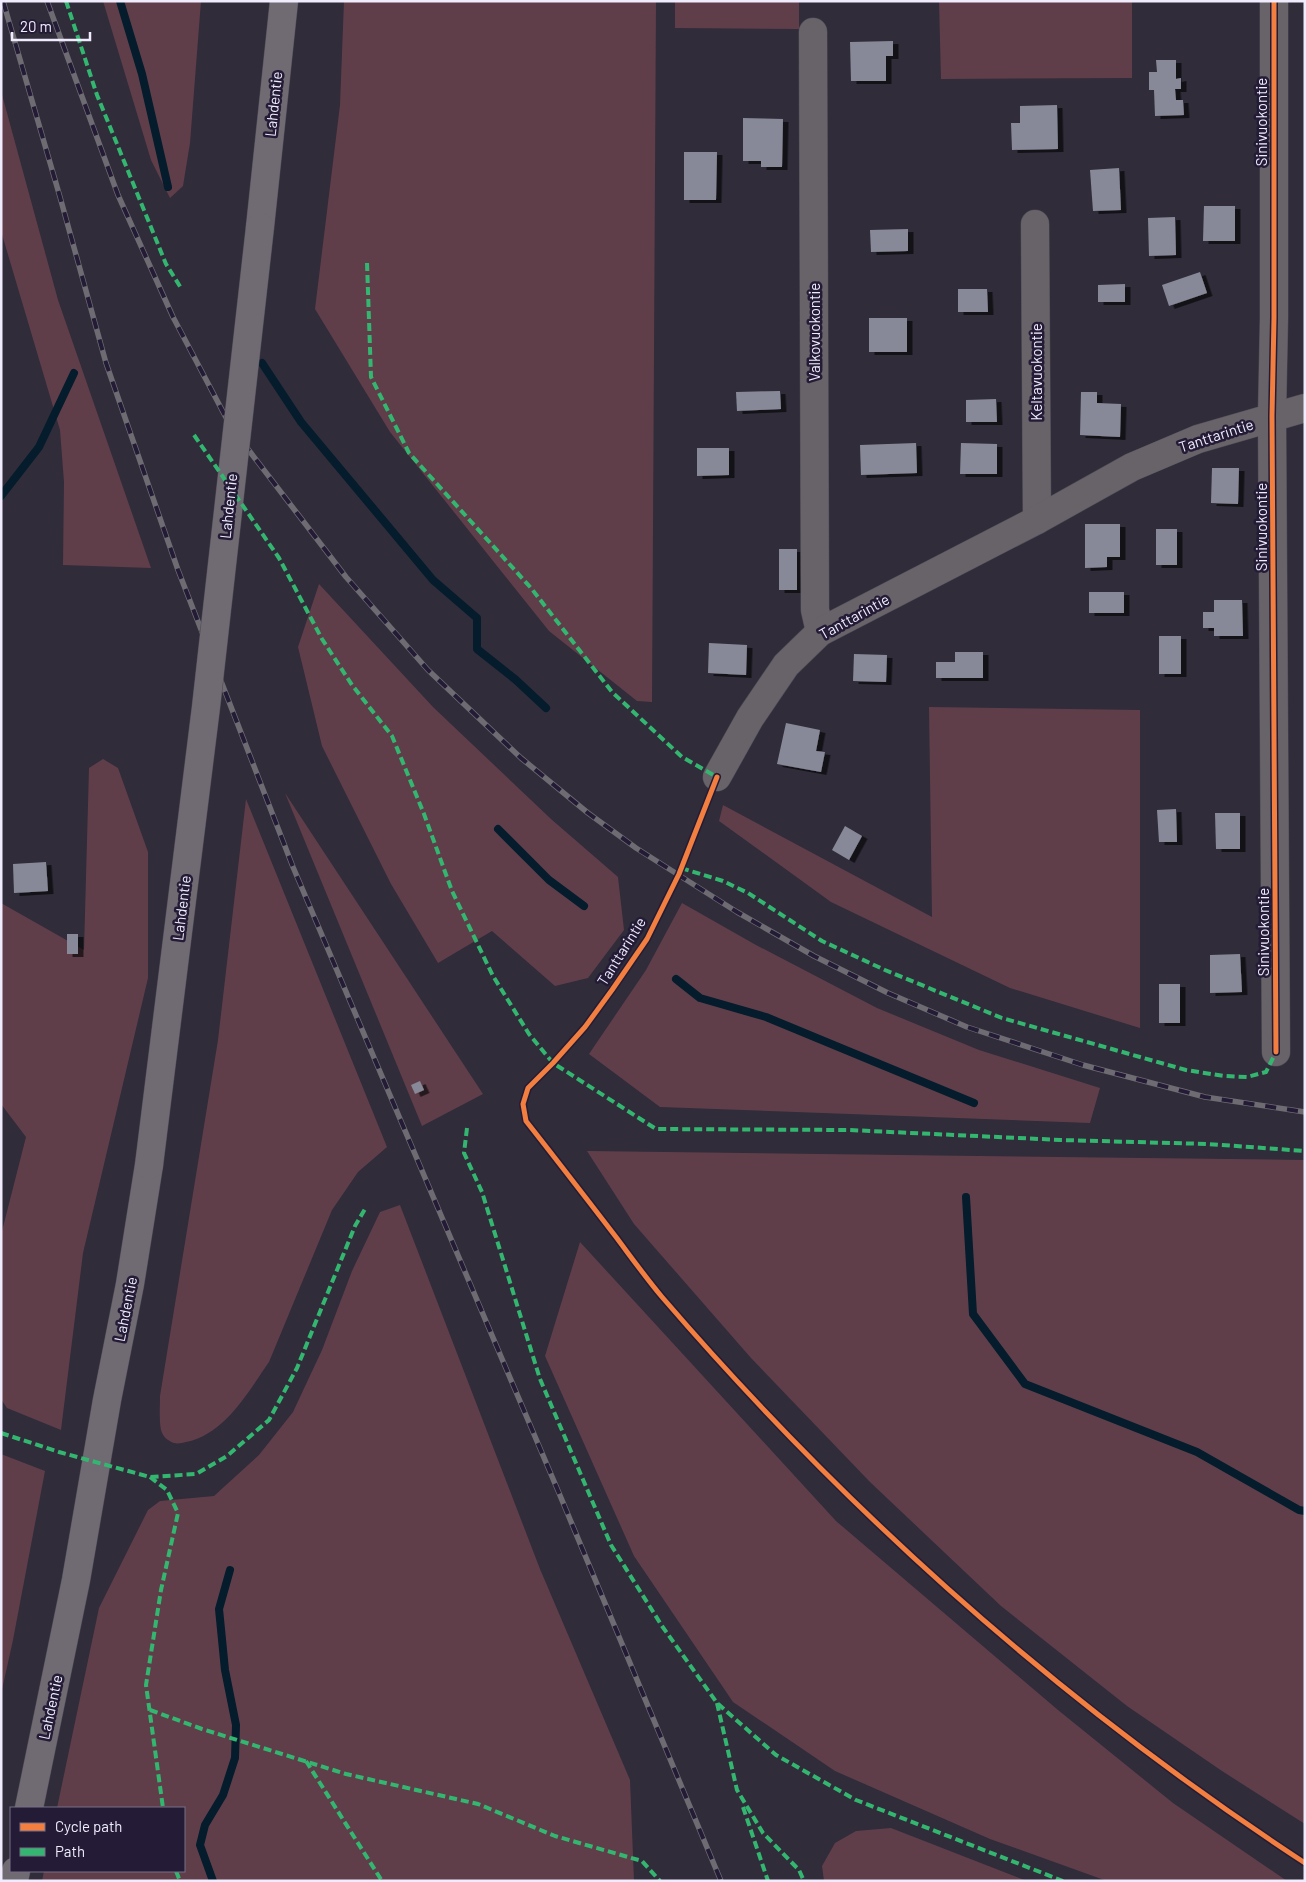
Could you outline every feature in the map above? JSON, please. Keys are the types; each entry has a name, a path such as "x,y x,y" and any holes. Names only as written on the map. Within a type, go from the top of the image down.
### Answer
{"highway":[{"name":"Lahdentie","path":"29,1807 76,1580 107,1400 130,1284 149,1164 206,707 284,1"}],"street":[{"name":"Sinivuokontie","path":"1274,1 1274,318 1272,416 1276,1052"},
{"name":"Valkovuokontie","path":"813,32 815,610 820,632"},
{"name":"Keltavuokontie","path":"1035,224 1037,520"},
{"name":"Tanttarintie","path":"717,777 750,718 786,665 820,632 1037,520 1132,467 1198,439 1305,408"}],"shaded area":[{"path":"103,1 201,1 190,143 183,186 170,198 151,160"},
{"path":"344,1 656,1 652,702 637,701 549,631 390,432 315,309 340,105"},
{"path":"675,1 799,1 799,29 675,28"},
{"path":"939,1 1132,1 1132,78 941,79"},
{"path":"1,91 58,300 151,568 63,565 64,482 60,430 1,231"},
{"path":"319,584 433,707 551,819 618,877 624,930 588,978 555,986 492,931 438,963 391,884 322,746 298,647"},
{"path":"929,707 1140,710 1140,1028 1010,988 831,902 719,821 723,805 932,917"},
{"path":"103,759 118,768 148,852 148,978 83,1253 61,1430 7,1408 1,1399 1,1235 26,1137 1,1104 1,903 84,950 89,768"},
{"path":"285,793 483,1094 422,1126"},
{"path":"246,799 387,1147 358,1172 332,1210 269,1362 253,1386 224,1421 212,1430 200,1437 176,1443 166,1438 161,1430 160,1396 218,1040"},
{"path":"682,903 756,945 877,1008 979,1050 1100,1088 1090,1123 660,1107 589,1054 646,970"},
{"path":"587,1151 1305,1160 1305,1824 1222,1771 1127,1706 1001,1606 870,1482 751,1358 634,1224"},
{"path":"400,1205 540,1569 630,1780 634,1881 42,1881 44,1872 185,1872 185,1807 57,1807 99,1608 148,1510 160,1501 214,1496 259,1455 293,1412 322,1350 352,1271 380,1212"},
{"path":"580,1242 836,1521 1058,1710 1173,1803 1287,1881 1107,1881 990,1839 835,1771 733,1702 634,1556 545,1356"},
{"path":"1,1454 45,1471 1,1694"},
{"path":"891,1828 1027,1881 824,1881 822,1866 835,1843 856,1831"}],"building":[{"path":"893,41 893,56 886,56 886,81 851,81 850,42"},
{"path":"1156,60 1176,60 1176,79 1181,78 1181,89 1175,89 1176,100 1183,100 1184,115 1155,116 1154,90 1149,90 1149,72 1157,72"},
{"path":"1057,105 1058,149 1012,150 1011,123 1020,123 1020,106"},
{"path":"743,118 783,119 782,167 761,167 761,161 743,161"},
{"path":"684,152 717,152 716,200 684,200"},
{"path":"1119,168 1121,210 1093,211 1090,170"},
{"path":"1204,206 1235,206 1235,241 1203,241"},
{"path":"1175,217 1176,255 1149,256 1148,218"},
{"path":"908,229 908,251 871,252 870,230"},
{"path":"1200,272 1207,293 1169,306 1162,285"},
{"path":"1125,284 1125,302 1098,302 1098,285"},
{"path":"958,289 987,289 988,312 958,312"},
{"path":"869,318 907,318 907,352 869,352"},
{"path":"780,391 781,409 737,411 736,392"},
{"path":"1081,392 1097,392 1097,403 1121,404 1120,437 1080,435"},
{"path":"996,399 997,422 966,422 966,400"},
{"path":"916,443 917,473 861,475 860,445"},
{"path":"961,443 997,444 997,474 960,474"},
{"path":"697,448 729,448 729,475 697,476"},
{"path":"1212,468 1239,468 1238,504 1211,503"},
{"path":"1085,524 1120,524 1120,557 1107,557 1107,567 1085,568"},
{"path":"1156,529 1177,529 1177,565 1156,565"},
{"path":"779,549 797,549 797,590 779,590"},
{"path":"1089,592 1124,592 1124,613 1089,613"},
{"path":"1214,600 1242,600 1243,636 1214,636 1214,628 1203,628 1203,612 1214,612"},
{"path":"1159,636 1181,636 1181,674 1159,674"},
{"path":"709,643 747,645 746,675 708,673"},
{"path":"955,652 983,652 983,678 936,678 936,662 955,662"},
{"path":"854,654 887,655 886,682 853,681"},
{"path":"786,723 820,730 816,751 825,752 821,772 777,764"},
{"path":"1176,809 1177,842 1159,842 1157,810"},
{"path":"1215,813 1240,813 1240,849 1216,849"},
{"path":"845,826 862,836 849,860 832,850"},
{"path":"46,862 48,891 14,893 13,864"},
{"path":"67,934 78,934 78,954 67,954"},
{"path":"1240,954 1242,992 1210,993 1210,955"},
{"path":"1159,984 1180,984 1180,1023 1159,1023"},
{"path":"420,1081 424,1090 415,1094 411,1085"}],"waterway":[{"path":"120,1 142,74 168,187"},
{"path":"262,363 301,422 433,580 477,618 477,649 516,680 546,708"},
{"path":"1,496 39,447 74,373"},
{"path":"498,829 549,880 584,906"},
{"path":"676,979 700,998 766,1017 974,1103"},
{"path":"966,1197 973,1314 1025,1384 1197,1452 1299,1510 1305,1511"},
{"path":"213,1881 200,1845 205,1825 223,1795 235,1758 236,1725 225,1670 219,1609 230,1570"}],"railway":[{"path":"3,1 106,363 178,570 293,867 559,1493 721,1881"},
{"path":"47,1 118,195 173,317 231,427 346,577 428,670 521,758 588,813 636,848 737,912 814,956 888,993 967,1027 1083,1065 1205,1097 1305,1112"}],"marked path":[{"path":"66,1 97,95 166,264 181,288"},
{"path":"367,263 371,377 409,453 531,588 612,692 682,757 717,777"},
{"path":"194,435 279,558 322,639 352,685 392,736 424,814 452,891 493,976 529,1034 553,1063 656,1129 849,1130 1061,1140 1208,1144 1305,1151"},
{"path":"681,868 723,881 748,893 822,941 885,970 1002,1018 1186,1070 1224,1076 1247,1077 1266,1072 1276,1052"},
{"path":"467,1128 464,1153 482,1192 540,1379 611,1545 662,1626 717,1703 776,1755 856,1800 1063,1881"},
{"path":"1,1433 59,1452 150,1477 196,1474 227,1456 269,1420 297,1368 355,1226 365,1209"},
{"path":"150,1477 167,1490 178,1513 161,1590 146,1685 163,1807"},
{"path":"717,1703 737,1790 763,1833 799,1870 804,1881"},
{"path":"150,1710 202,1729 346,1774 478,1804 555,1836 642,1861 660,1881"},
{"path":"306,1761 382,1881"},
{"path":"743,1807 768,1881"},
{"path":"176,1872 180,1881"}],"cycle path":[{"path":"1274,1 1274,318 1272,416 1276,1052"},
{"path":"717,777 679,874 647,939 585,1027 528,1088 523,1104 526,1121 662,1297 733,1377 884,1530 1045,1672 1216,1803 1305,1863"}]}
